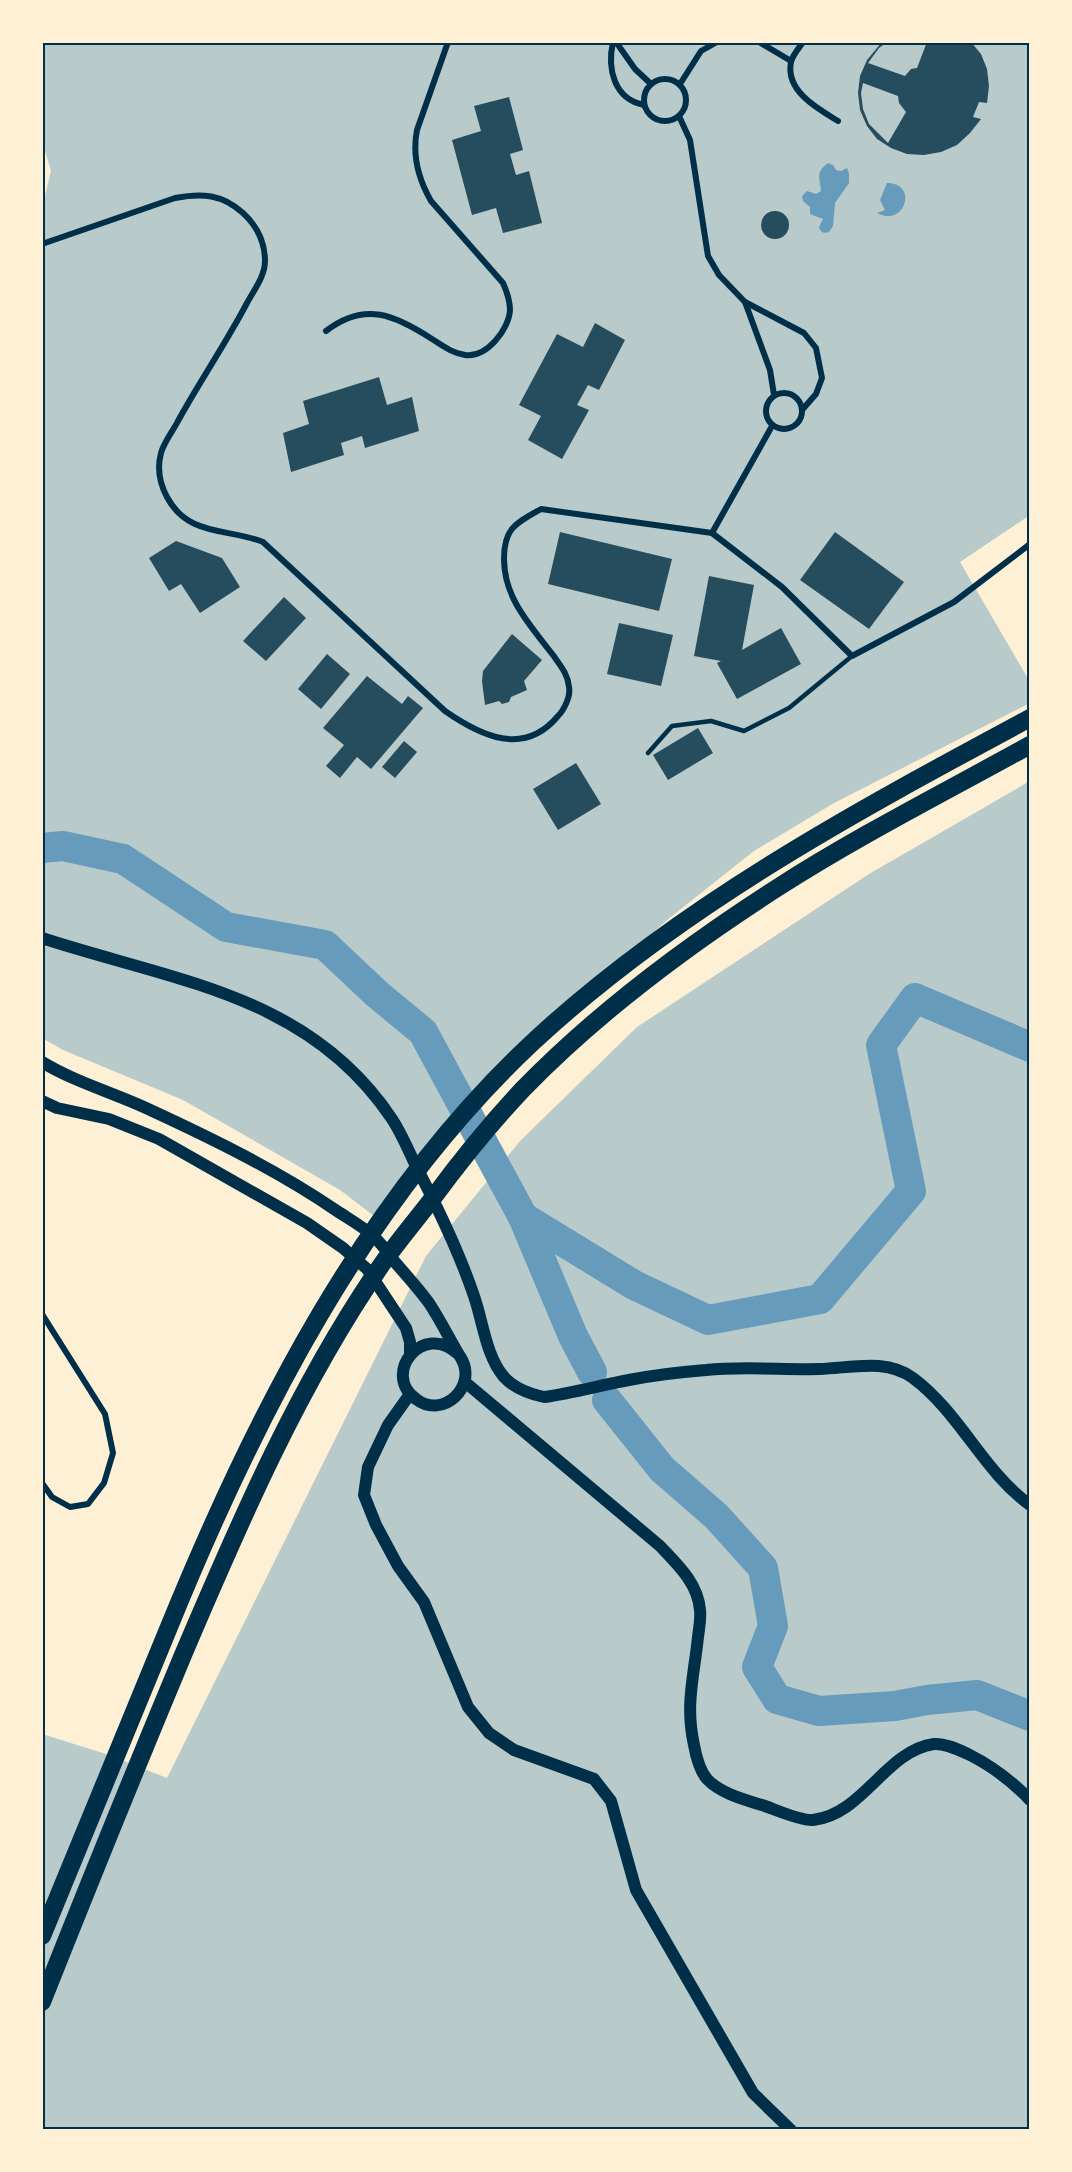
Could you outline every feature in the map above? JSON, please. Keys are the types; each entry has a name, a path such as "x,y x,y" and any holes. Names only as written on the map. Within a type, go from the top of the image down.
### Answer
{"highway":[{"path":"42,1936 198,1554 258,1427 334,1292 371,1234 423,1161 448,1131 530,1045 622,966 716,898 770,864 1030,718"},
{"path":"42,2002 160,1710 221,1567 280,1440 314,1376 382,1264 453,1171 524,1089 585,1032 648,980 722,924 779,886 844,848 1030,745"}],"main road":[{"path":"42,938 223,992 270,1011 344,1062 368,1086 393,1121 446,1222 496,1365 514,1386 544,1397 633,1379 709,1370 885,1366 911,1376 935,1397 1004,1481 1030,1505"},
{"path":"42,1062 70,1078 142,1106 220,1144 320,1200 374,1236 428,1302 452,1340 465,1367 465,1382 458,1395 445,1404 430,1405 416,1400 410,1394 403,1374 410,1354 410,1342 406,1328 367,1269 343,1248 307,1223 159,1139 109,1119 57,1108 42,1101"},
{"path":"410,1354 425,1345 437,1343 458,1354"},
{"path":"465,1382 660,1546 685,1572 695,1590 700,1610 689,1694 690,1728 697,1758 707,1779 728,1793 810,1820 834,1815 851,1804 896,1763 913,1751 935,1744 955,1748 983,1761 1013,1782 1030,1800"},
{"path":"410,1394 388,1425 368,1467 364,1495 376,1525 398,1566 424,1602 468,1707 489,1733 514,1750 594,1779 611,1800 636,1890 753,2092 791,2130"}],"street":[{"path":"326,331 340,320 380,313 396,319 452,352 467,356 486,349 503,331 508,320 510,308 508,294 503,283 430,201 424,190 416,159 417,130 448,42"},
{"path":"614,42 651,84"},
{"path":"614,42 612,66 615,84 627,99 644,105"},
{"path":"680,84 701,51 717,42"},
{"path":"759,42 791,61"},
{"path":"803,42 791,61 792,80 807,101 838,121"},
{"path":"660,79 670,79 680,84 687,102 679,116 666,121 656,119 648,112 644,105 645,92 651,84 660,79"},
{"path":"679,116 690,140 708,256 719,275 745,302 804,333 816,348 822,378 816,394 802,410"},
{"path":"42,244 175,198 197,194 219,197 235,206 252,221 262,239 265,262 262,274 161,453 159,477 168,499 190,522 207,530 253,538 262,542 445,711 467,726 486,734 509,740 533,737 550,727 563,711 570,690 565,672 513,602 504,573 504,542 517,522 541,508 712,532 782,587 852,656 954,602 1030,544"},
{"path":"745,302 770,370 774,395"},
{"path":"783,392 792,394 799,401 802,410 800,420 793,428 783,430 772,426 765,411 774,395 783,392"},
{"path":"712,532 772,426"},
{"path":"42,1314 105,1414 113,1453 104,1483 88,1504 70,1507 52,1497 42,1483"}],"lane":[{"path":"648,753 672,726 711,721 744,731 789,708 852,656"}],"shaded area":[{"path":"42,42 1030,42 1030,515 960,562 1030,682 1030,703 834,803 754,851 667,920 607,975 374,1216 340,1190 183,1100 63,1050 42,1038 42,208 51,171 42,141"},
{"path":"1030,781 1030,2130 42,2130 42,1734 106,1754 167,1778 426,1256 520,1141 637,1027 869,874"}],"water":[{"path":"828,163 836,170 841,171 847,168 849,183 835,203 833,226 829,232 825,233 819,227 823,219 810,214 810,207 803,201 802,196 807,191 816,194 821,191 820,173"},
{"path":"887,183 897,185 903,190 905,204 895,215 887,216 877,213 885,210 880,200"}],"building":[{"path":"882,42 887,42 879,48 868,63 905,76 911,69 917,68 927,42 971,42 981,54 987,69 989,86 987,103 979,102 973,117 981,119 957,145 941,152 924,155 907,154 891,148 877,139 867,126 860,110 858,93 860,76 867,60","holes":["863,83 898,96 899,103 906,112 888,143 869,124 863,109 861,93"]},
{"path":"509,97 523,150 510,154 516,175 529,171 542,223 503,233 496,208 472,215 452,140 481,131 474,106"},
{"path":"775,211 785,215 789,225 785,235 775,239 765,235 761,225 765,215"},
{"path":"595,323 625,340 599,390 588,385 577,405 589,410 562,459 528,440 541,416 519,405 557,334 583,347"},
{"path":"379,377 387,405 412,397 419,431 365,448 362,436 341,443 344,455 291,472 283,433 309,424 303,401"},
{"path":"560,532 672,559 659,611 548,584"},
{"path":"835,532 904,582 869,629 800,580"},
{"path":"176,541 222,558 240,587 200,613 181,584 169,591 149,558"},
{"path":"709,576 754,585 742,650 781,628 801,664 737,699 717,663 721,661 694,656"},
{"path":"284,597 306,618 266,661 243,641"},
{"path":"619,623 673,635 661,686 607,674"},
{"path":"512,634 542,660 524,681 527,690 511,697 509,702 502,704 499,701 485,705 483,671"},
{"path":"327,654 350,674 321,709 298,689"},
{"path":"367,676 402,704 408,696 423,708 371,769 357,757 340,778 326,766 344,745 323,728"},
{"path":"698,728 713,753 668,780 653,755"},
{"path":"404,741 417,752 395,778 382,767"},
{"path":"576,763 601,804 558,830 533,789"}],"waterway":[{"path":"42,848 63,846 123,859 226,927 325,945 377,994 423,1032 523,1217 573,1336 592,1372"},
{"path":"523,1217 634,1285 708,1320 820,1299 911,1191 881,1045 915,998 1030,1047"},
{"path":"607,1400 662,1469 716,1516 763,1568 773,1626 757,1667 777,1699 819,1711 895,1706 977,1695 1030,1716"}]}
